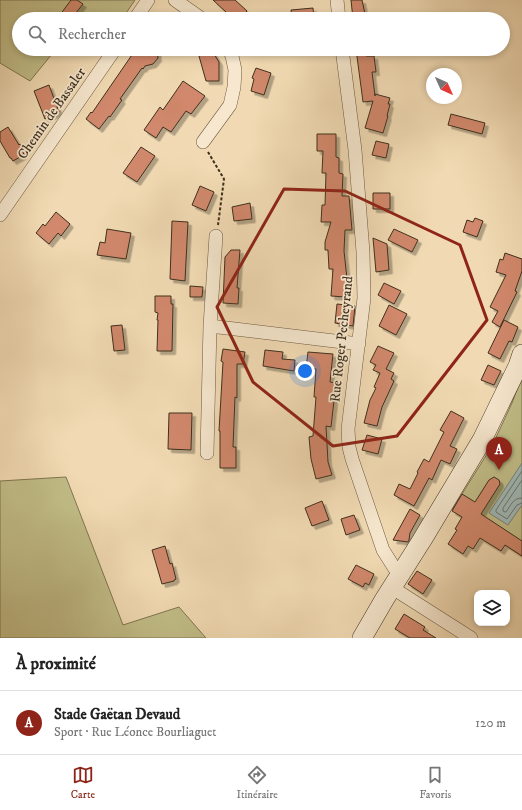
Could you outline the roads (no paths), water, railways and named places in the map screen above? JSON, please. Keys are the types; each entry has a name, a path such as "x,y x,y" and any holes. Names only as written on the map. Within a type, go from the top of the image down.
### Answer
{"main road":[{"path":"362,638 482,440 518,366 522,354"}],"street":[{"path":"140,12 148,0"},
{"path":"175,0 192,12"},
{"path":"337,0 338,12"},
{"name":"Chemin de Bassaler","path":"0,215 110,56"},
{"path":"202,142 230,105 234,87 235,70 232,56"},
{"name":"Rue Roger Pecheyrand","path":"343,56 355,150 363,252 364,298 348,429 349,447 383,550 395,568 397,579 471,638"},
{"path":"207,453 210,326 217,230"},
{"path":"210,326 359,344"}],"water":[{"path":"522,463 522,505 508,525 489,513"}],"place":[{"name":"Stade Gaëtan Devaud","path":"499,470"}]}
